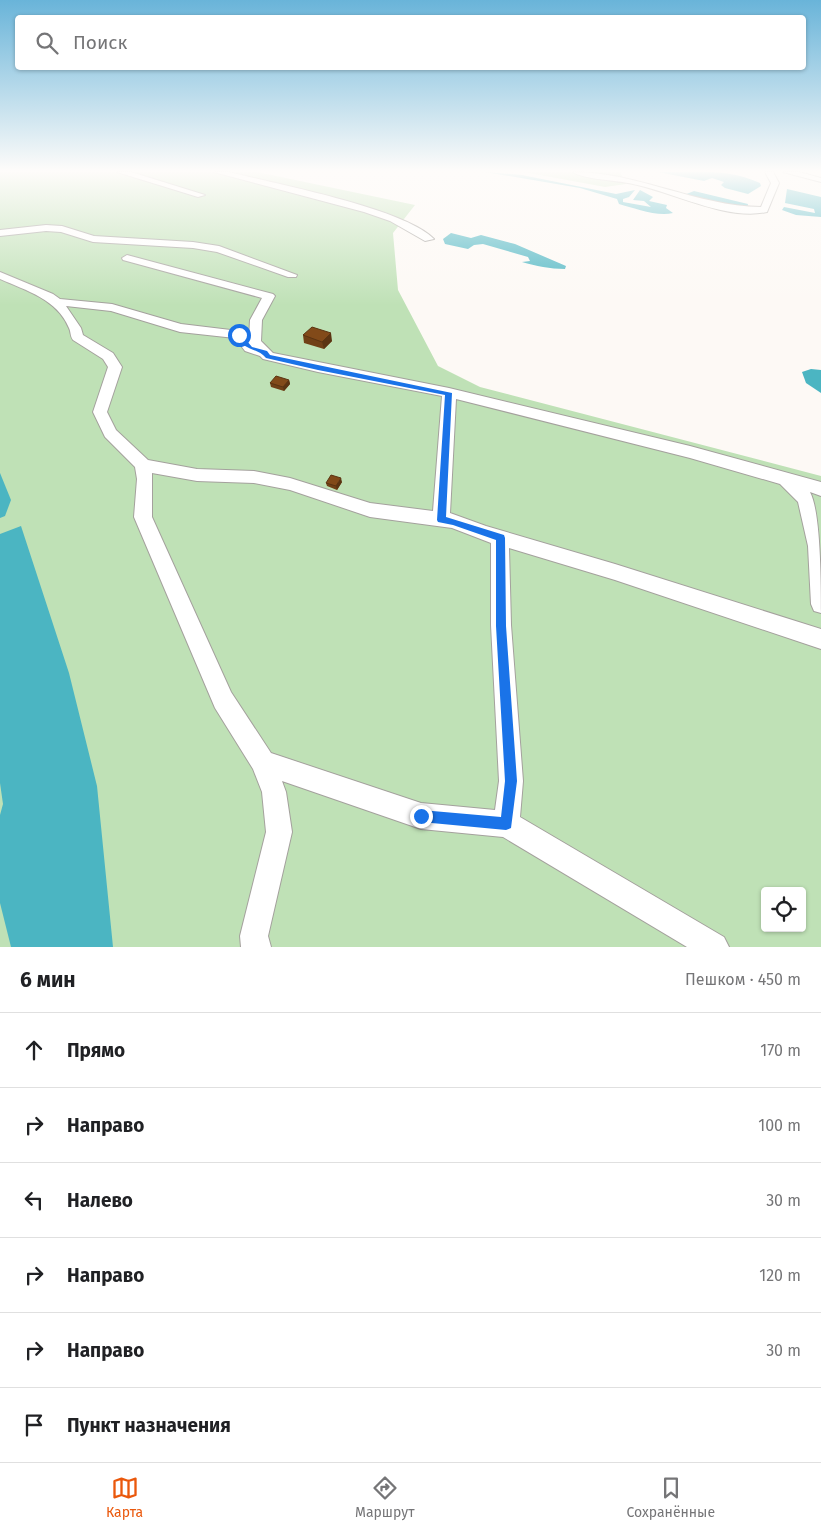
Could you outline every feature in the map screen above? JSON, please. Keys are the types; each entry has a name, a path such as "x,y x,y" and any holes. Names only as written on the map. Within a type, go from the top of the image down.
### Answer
{"street":[{"path":"385,216 429,239"},
{"path":"0,233 46,228 62,229 93,239 193,245 218,249 292,275"},
{"path":"127,258 268,296 256,320 255,342 268,356 318,368 449,393 680,450 821,489"},
{"path":"0,275 42,293 57,302 75,328 77,337 108,356 115,367 100,412 110,433 143,465 196,475 254,477 290,484 370,510 454,521 500,538 615,572 821,639"},
{"path":"57,302 112,308 180,328 239,335 250,348 264,352"},
{"path":"441,520 449,393"},
{"path":"143,465 145,479 143,517 223,700 263,762 274,792 279,832 254,936 256,947"},
{"path":"784,479 806,499 816,546 821,604"},
{"path":"500,538 501,626 511,781 506,824"},
{"path":"263,762 421,816 506,824 714,947"}],"green space":[{"path":"0,216 406,216 393,233 398,290 438,366 480,387 821,476 821,947 0,947"}],"water":[{"path":"451,233 471,238 481,235 515,244 566,266 565,269 559,269 522,262 530,261 528,257 483,244 474,245 468,249 445,244 443,239"},
{"path":"811,369 821,370 821,393 806,383 802,372"},
{"path":"0,473 11,500 5,516 0,518"},
{"path":"21,526 69,673 97,786 113,947 11,947 0,903 0,815 3,804 0,783 0,534"}],"building":[{"path":"312,327 331,333 322,342 303,335"},
{"path":"276,376 289,380 283,387 270,383"},
{"path":"331,475 341,478 336,486 326,483"}],"route":[{"path":"239,335 250,348 264,352 268,356 318,368 449,393 441,520 454,521 500,538 501,626 511,781 506,824 421,816"}]}
